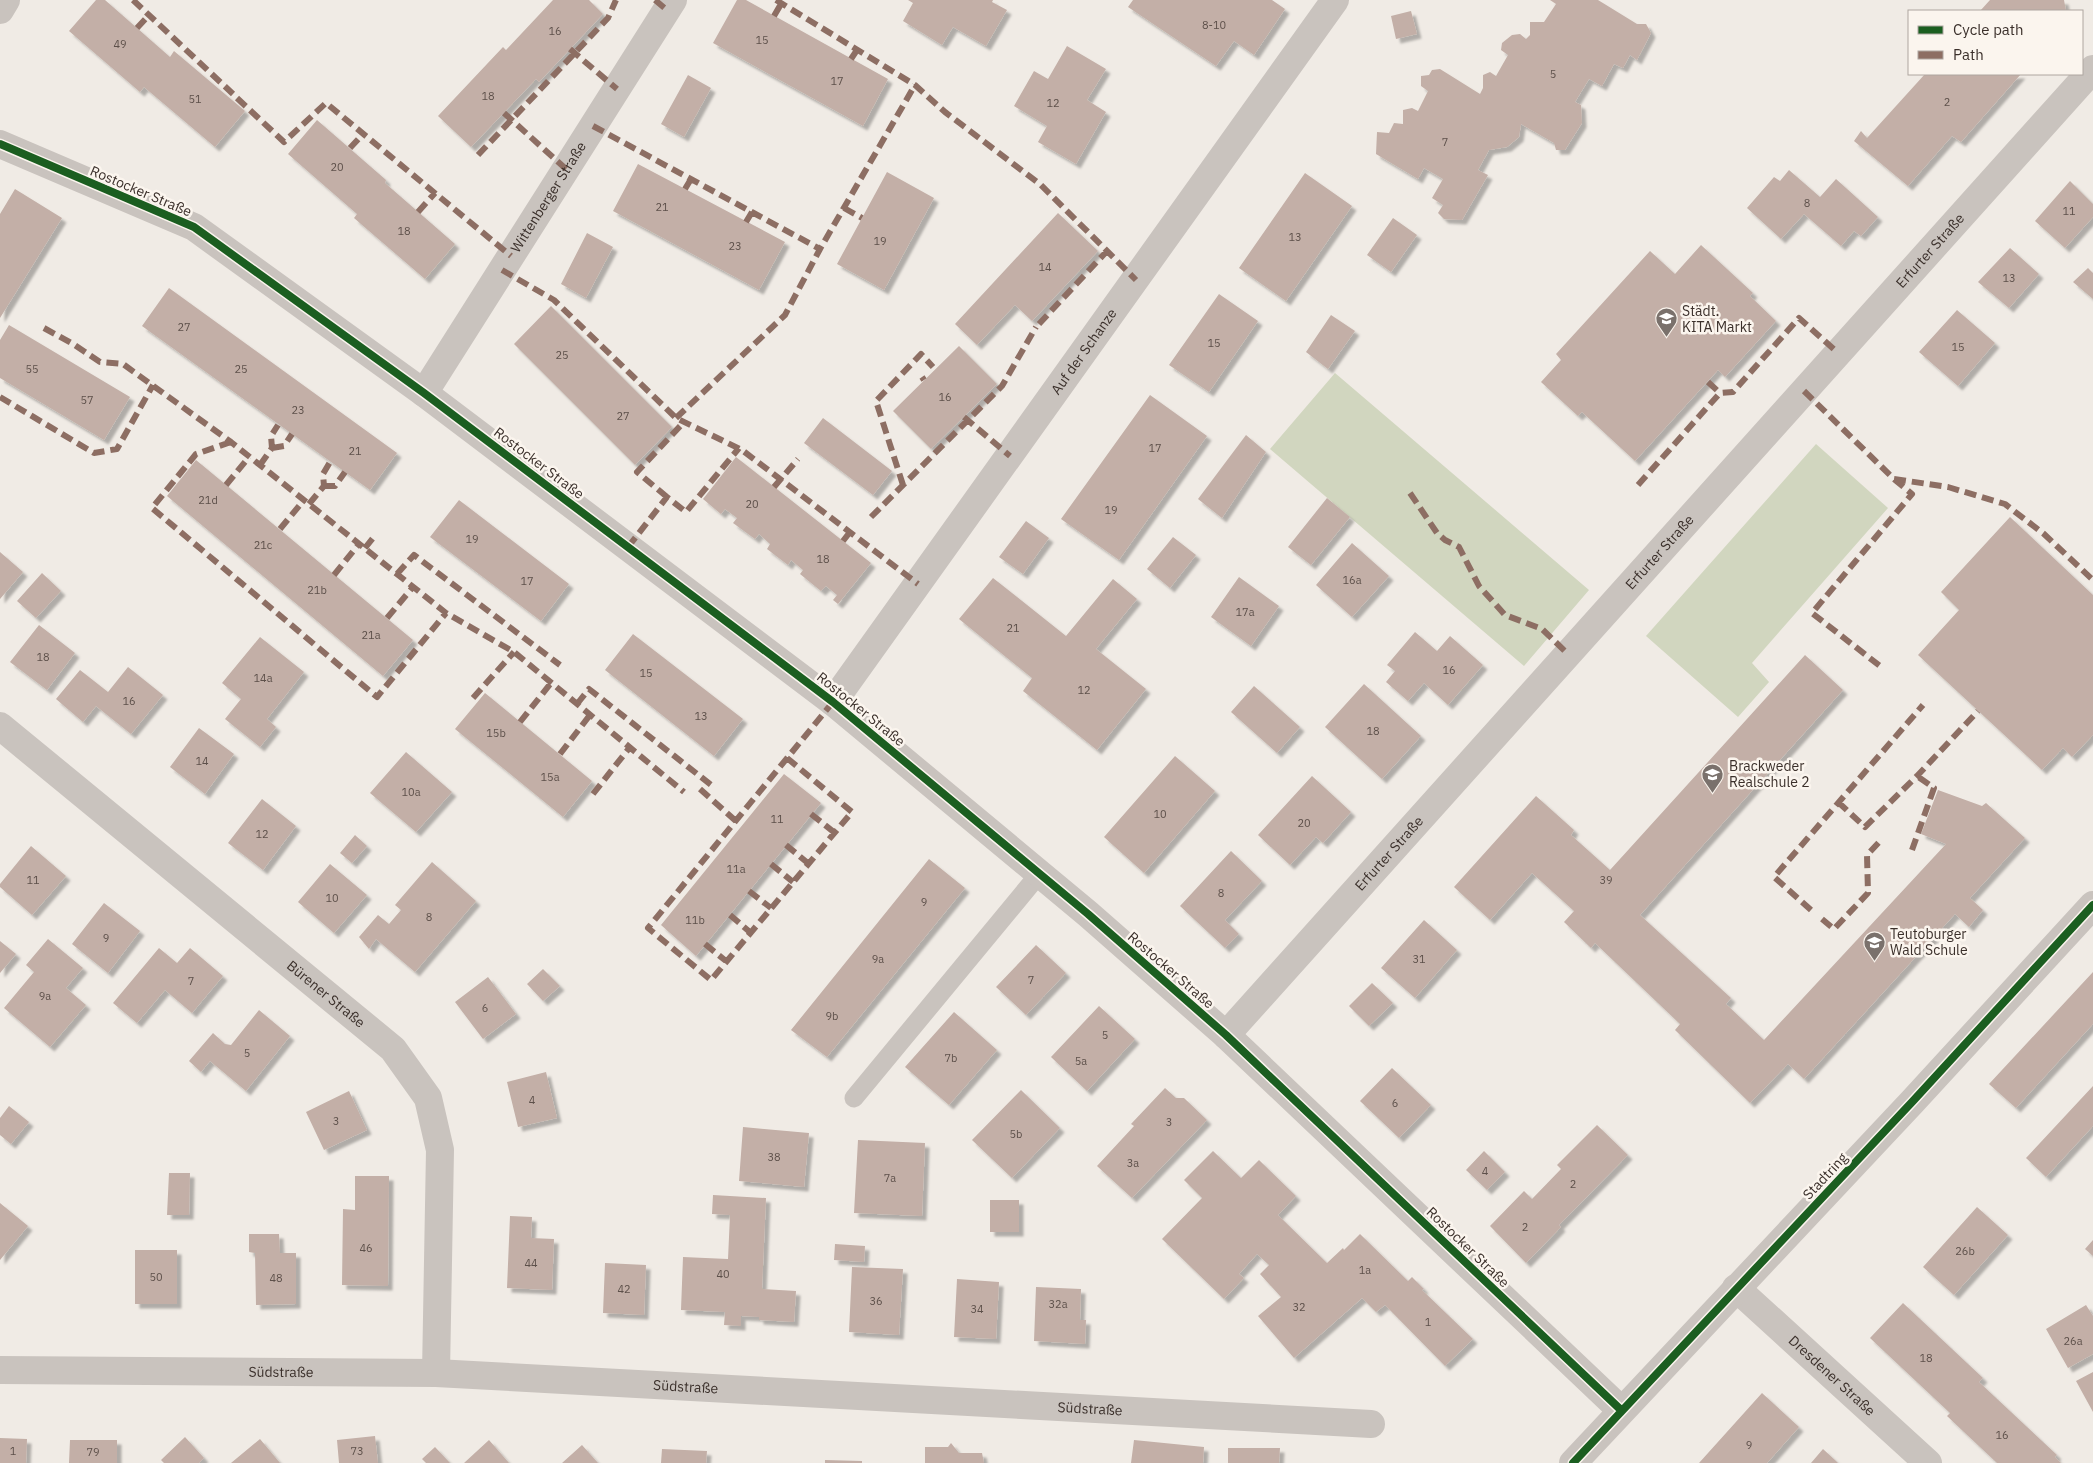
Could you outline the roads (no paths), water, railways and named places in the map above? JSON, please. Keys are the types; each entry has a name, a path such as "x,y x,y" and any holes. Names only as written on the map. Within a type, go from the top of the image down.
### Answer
{"street":[{"path":"0,10 6,0"},
{"name":"Wittenberger Straße","path":"424,393 673,0"},
{"name":"Auf der Schanze","path":"834,702 1335,0"},
{"name":"Erfurter Straße","path":"1226,1035 2093,69"},
{"name":"Rostocker Straße","path":"0,144 194,228 424,393 834,702 1040,873 1226,1035 1621,1410"},
{"name":"Bürener Straße","path":"0,726 393,1049 428,1098 440,1150 436,1373"},
{"name":"Stadtring","path":"1573,1463 1913,1101 2093,905"},
{"name":"Dresdener Straße","path":"1736,1288 1928,1463"},
{"name":"Südstraße","path":"0,1370 436,1373 1371,1424"}],"lane":[{"path":"854,1098 1040,873"}],"place":[{"name":"Städt. KITA Markt","path":"1666,338"},
{"name":"Brackweder Realschule 2","path":"1713,793"},
{"name":"Teutoburger Wald Schule","path":"1874,961"}]}
